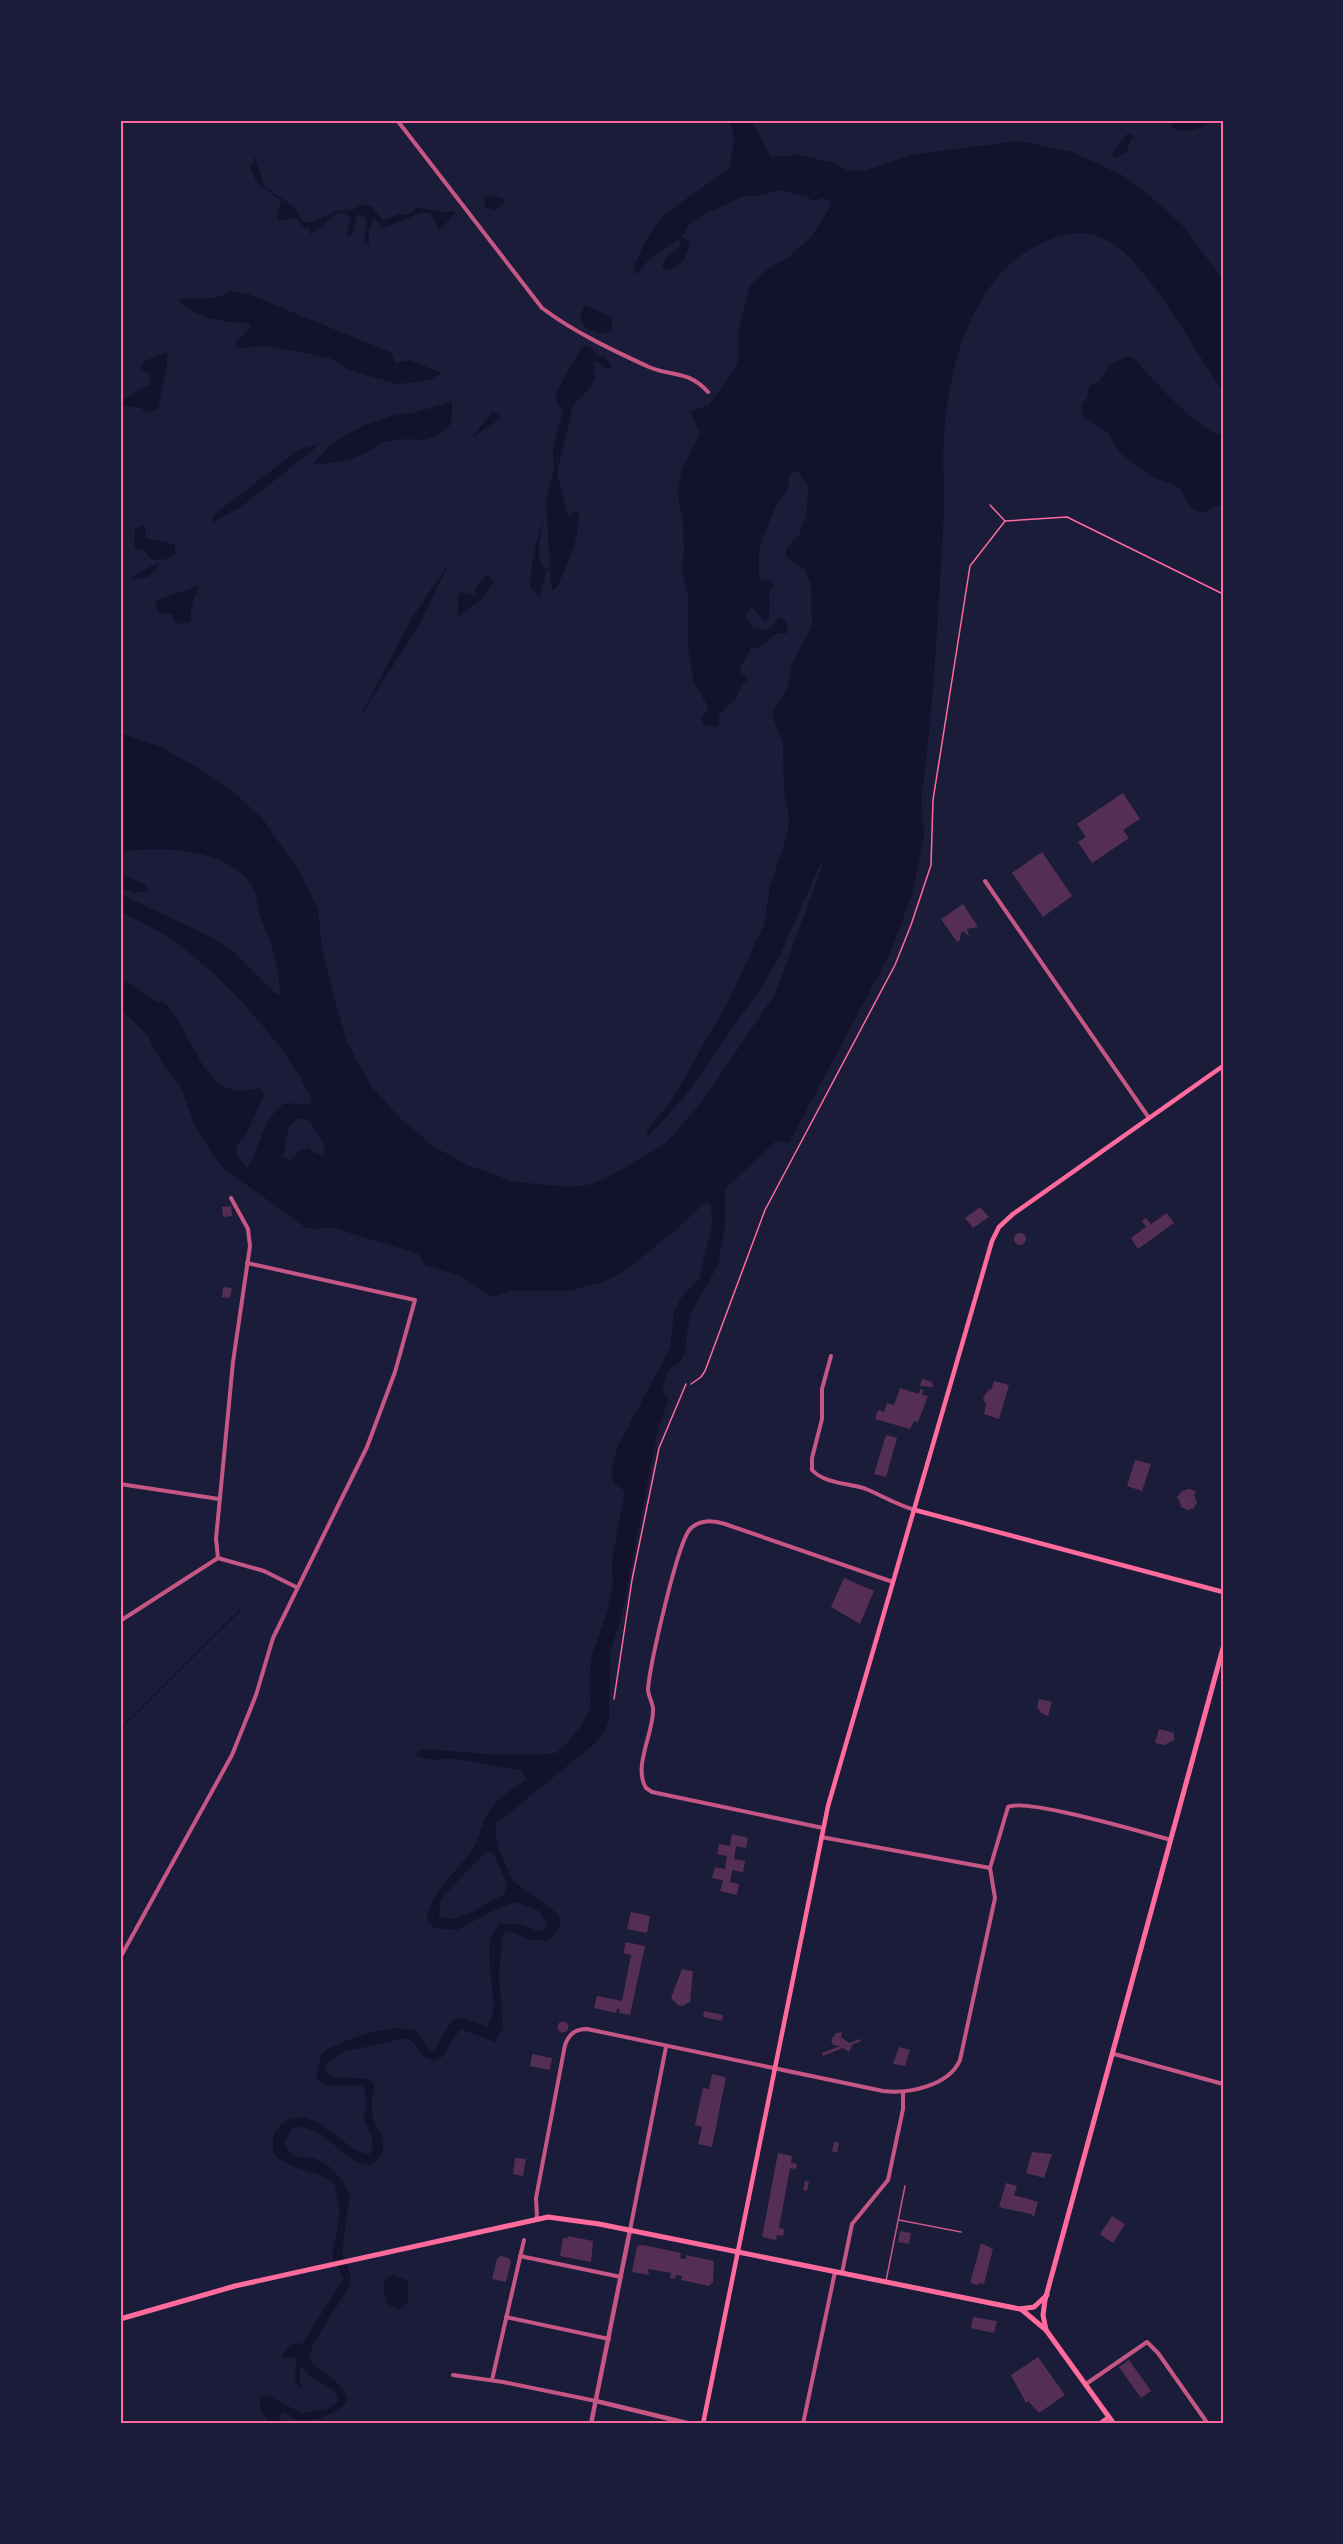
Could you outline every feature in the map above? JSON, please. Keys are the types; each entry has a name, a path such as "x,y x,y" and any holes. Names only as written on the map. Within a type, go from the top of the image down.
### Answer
{"main road":[{"path":"703,2424 821,1837 840,1758 996,1233 1013,1214 1223,1066"},
{"path":"915,1510 1223,1593"},
{"path":"1046,2330 1043,2315 1047,2295 1223,1648"},
{"path":"120,2319 180,2300 537,2218 563,2218 630,2230 1020,2309 1034,2307 1047,2295"},
{"path":"1020,2309 1035,2318 1046,2330 1114,2424"},
{"path":"1099,2424 1109,2417"}],"street":[{"path":"398,120 542,308 566,325 652,368 689,376 708,392"},
{"path":"985,882 1149,1119"},
{"path":"218,1558 216,1539 219,1499 233,1362 250,1246 248,1229 231,1198"},
{"path":"120,1958 232,1755 256,1695 273,1638 296,1587 367,1447 395,1372 415,1300 247,1263"},
{"path":"831,1356 822,1389 822,1419 812,1458 812,1470 820,1476 866,1489 893,1504 915,1510"},
{"path":"120,1485 219,1499"},
{"path":"823,1828 649,1791 643,1784 641,1775 653,1711 648,1691 662,1617 682,1545 689,1530 700,1522 711,1521 893,1582"},
{"path":"120,1621 218,1558 264,1571 296,1587"},
{"path":"537,2218 536,2198 550,2122 565,2045 572,2033 587,2030 775,2070 903,2093 937,2081 956,2067 960,2060 995,1898 990,1868 1005,1811 1014,1804 1079,1816 1171,1840"},
{"path":"821,1837 990,1868"},
{"path":"591,2424 666,2047"},
{"path":"1114,2054 1223,2084"},
{"path":"802,2424 838,2272 854,2220 888,2180 903,2109 903,2093"},
{"path":"492,2380 524,2240"},
{"path":"520,2256 621,2277"},
{"path":"506,2317 609,2339"},
{"path":"1086,2384 1147,2342 1158,2353 1208,2424"},
{"path":"453,2376 492,2380 596,2401 691,2424"}],"lane":[{"path":"886,2282 905,2186"},
{"path":"898,2220 961,2232"}],"path":[{"path":"990,505 1005,521"},
{"path":"691,1384 705,1371 765,1210 894,965 911,925 931,865 933,800 970,566 1005,521 1067,517 1223,594"},
{"path":"614,1699 630,1592 659,1448 686,1384"}],"shaded area":[{"path":"730,120 751,120 771,157 799,155 837,164 846,170 865,171 911,155 1018,141 1072,152 1124,176 1184,227 1223,280 1223,392 1169,308 1137,266 1120,249 1105,239 1090,234 1074,233 1059,236 1020,256 999,275 983,298 970,323 952,377 944,433 944,520 937,632 921,799 924,835 913,892 889,955 789,1143 776,1141 725,1189 725,1225 718,1265 690,1314 684,1355 679,1363 668,1370 662,1391 669,1398 658,1429 621,1619 610,1652 609,1719 605,1731 593,1745 497,1823 495,1834 499,1850 513,1881 558,1914 560,1922 558,1930 546,1941 528,1939 509,1931 502,1935 499,1974 503,2028 495,2042 460,2029 442,2057 435,2061 423,2057 414,2043 407,2038 346,2051 328,2062 325,2070 331,2077 369,2079 375,2085 371,2111 382,2137 383,2149 374,2164 365,2165 356,2161 326,2138 303,2127 292,2128 284,2142 292,2154 314,2159 329,2167 350,2193 342,2252 351,2277 349,2287 313,2344 309,2359 340,2386 348,2399 339,2409 318,2419 295,2419 283,2412 278,2418 283,2424 270,2424 260,2408 261,2397 267,2395 301,2413 327,2409 338,2401 332,2389 312,2377 303,2367 300,2369 300,2382 303,2387 298,2387 295,2381 296,2357 284,2358 282,2355 291,2345 303,2343 344,2278 332,2257 340,2215 335,2184 320,2175 281,2160 274,2154 275,2134 282,2124 294,2118 305,2118 317,2122 360,2152 370,2154 373,2144 363,2117 367,2104 364,2087 319,2082 316,2075 322,2053 355,2037 395,2029 418,2032 429,2050 433,2051 453,2019 466,2019 487,2027 492,2016 493,2003 489,1960 493,1934 500,1924 519,1924 538,1931 543,1930 547,1923 539,1911 516,1902 496,1909 457,1930 434,1928 427,1920 439,1889 474,1847 491,1809 503,1796 527,1779 521,1770 458,1759 431,1759 415,1754 424,1749 498,1755 556,1753 583,1723 591,1707 589,1681 592,1655 607,1612 613,1585 612,1560 625,1491 614,1483 611,1475 617,1448 670,1348 674,1311 684,1293 699,1279 712,1226 711,1205 707,1202 702,1205 677,1229 623,1272 600,1283 568,1291 511,1291 491,1297 461,1276 424,1265 419,1254 330,1227 318,1229 305,1227 226,1170 214,1157 195,1126 181,1087 165,1068 147,1035 120,1008 120,986 128,982 157,1002 163,1001 174,1014 212,1077 225,1087 240,1091 260,1087 264,1094 246,1135 237,1145 236,1155 247,1168 265,1127 275,1112 288,1103 305,1105 312,1102 303,1083 276,1041 221,981 171,939 120,911 120,894 211,937 229,948 278,995 280,992 274,956 260,916 255,892 250,882 238,870 224,862 190,852 153,849 120,852 120,733 159,746 198,768 234,793 262,818 299,871 318,910 322,949 347,1042 370,1085 403,1121 433,1146 469,1166 515,1182 571,1187 588,1185 605,1179 665,1144 702,1102 775,994 823,864 819,867 778,959 762,986 683,1099 647,1137 648,1129 672,1100 730,998 764,924 770,887 788,833 789,816 784,790 783,745 772,713 787,688 791,666 812,626 811,585 805,570 788,558 785,553 788,546 799,535 806,516 809,487 798,472 793,471 789,476 788,490 775,507 759,552 759,578 763,581 770,580 775,586 770,589 768,618 766,622 752,607 747,611 747,619 754,629 769,629 780,618 786,621 788,632 777,633 759,647 751,648 740,668 740,673 748,680 743,683 736,698 718,715 719,725 715,727 703,725 702,717 709,708 694,683 688,646 688,596 682,568 683,520 677,492 682,470 700,434 691,411 708,406 735,369 739,358 738,334 750,286 765,271 790,256 811,237 831,206 831,202 824,198 812,201 807,196 779,190 757,196 743,196 701,216 690,224 682,237 690,242 689,247 685,258 678,266 662,268 665,259 680,246 680,240 649,259 638,273 634,273 635,264 646,240 662,216 730,168 734,138","holes":["298,1118 310,1121 325,1146 324,1155 314,1153 309,1148 299,1151 290,1160 283,1157 289,1126","490,1851 494,1854 507,1885 504,1895 456,1918 439,1917 440,1902 444,1895 486,1852"]},
{"path":"1175,120 1215,120 1198,128 1181,131 1170,126"},
{"path":"1127,134 1133,135 1126,153 1115,158 1112,154"},
{"path":"255,157 264,186 294,207 303,222 317,221 339,211 354,209 362,204 372,207 383,221 399,214 408,215 416,208 444,212 456,211 439,231 432,214 423,212 384,228 374,218 369,229 369,246 364,242 367,220 361,214 357,217 352,235 346,236 350,221 347,214 339,212 311,235 309,228 302,226 297,218 278,220 277,214 281,200 266,190 255,178 250,167"},
{"path":"494,195 505,199 503,205 495,210 485,207 484,197"},
{"path":"233,291 248,294 392,353 395,363 410,360 441,373 431,380 398,384 349,370 330,358 270,346 236,348 235,342 252,326 247,323 228,322 201,315 178,299 215,298"},
{"path":"584,305 612,317 611,332 600,333 587,329 580,318"},
{"path":"582,346 589,346 598,356 604,356 612,366 606,369 593,361 595,376 591,387 573,405 557,474 568,516 575,511 579,513 579,523 572,551 557,587 552,590 550,570 547,569 540,596 531,589 531,571 538,536 544,520 539,553 546,569 550,566 546,499 554,469 553,448 563,411 556,403 557,391"},
{"path":"167,352 167,366 159,408 147,413 141,408 120,405 120,400 149,386 151,375 141,369 143,362"},
{"path":"1127,356 1135,360 1194,419 1215,433 1223,435 1223,504 1203,512 1194,510 1187,502 1181,488 1151,476 1134,464 1121,454 1108,433 1083,416 1081,404 1087,398 1089,386 1099,381 1110,365"},
{"path":"452,401 451,424 434,436 421,440 386,442 354,457 313,464 332,443 364,425 397,414 414,413"},
{"path":"493,411 502,417 473,437"},
{"path":"319,445 242,506 212,523 213,515 300,449"},
{"path":"145,525 146,538 175,545 175,555 163,560 152,559 143,550 137,549 134,545 135,529"},
{"path":"449,563 418,627 358,720 412,618"},
{"path":"160,564 148,577 130,579 149,567"},
{"path":"488,574 493,582 481,599 458,617 458,596 461,592 476,596 475,588"},
{"path":"199,586 191,607 191,621 180,624 173,621 172,614 158,612 155,601"},
{"path":"120,874 144,884 149,890 136,893 120,887"},
{"path":"393,2275 408,2281 408,2300 404,2307 398,2309 387,2304 383,2285 387,2278"}],"building":[{"path":"1123,793 1140,819 1123,830 1129,838 1092,863 1078,842 1086,837 1077,824"},
{"path":"1042,852 1072,896 1043,917 1012,873"},
{"path":"963,904 978,927 967,929 969,936 961,932 960,940 957,942 941,919"},
{"path":"231,1206 232,1216 223,1217 222,1207"},
{"path":"980,1207 989,1217 973,1228 965,1218"},
{"path":"1167,1213 1174,1223 1138,1249 1131,1238 1146,1227 1142,1221 1146,1218 1151,1224"},
{"path":"1022,1233 1025,1234 1025,1244 1018,1245 1015,1244 1014,1237 1015,1234"},
{"path":"223,1287 232,1288 230,1298 222,1297"},
{"path":"922,1379 932,1382 933,1387 920,1386"},
{"path":"994,1381 1009,1385 999,1419 984,1414 986,1405 983,1398 989,1389 991,1390"},
{"path":"900,1388 919,1394 920,1389 923,1390 922,1395 928,1396 918,1422 914,1421 910,1429 875,1419 878,1410 884,1412 887,1403 894,1405"},
{"path":"886,1435 897,1438 886,1477 874,1474"},
{"path":"1135,1460 1151,1464 1142,1491 1127,1486"},
{"path":"1189,1489 1196,1491 1194,1495 1197,1502 1194,1508 1188,1510 1181,1507 1179,1499 1176,1498 1182,1491"},
{"path":"844,1578 874,1591 860,1624 831,1607"},
{"path":"1039,1699 1052,1702 1048,1716 1041,1713 1037,1707"},
{"path":"1159,1729 1174,1733 1174,1740 1164,1745 1155,1743"},
{"path":"732,1834 748,1838 746,1848 736,1846 734,1859 745,1861 743,1872 732,1870 730,1882 739,1884 737,1895 720,1891 723,1880 712,1878 715,1867 725,1869 727,1856 717,1854 719,1844 730,1846"},
{"path":"631,1912 650,1916 647,1933 627,1929"},
{"path":"626,1942 645,1946 630,2015 619,2013 620,2009 617,2009 616,2013 594,2008 597,1996 622,2001 631,1955 623,1953"},
{"path":"682,1969 693,1971 690,2002 682,2006 671,1998"},
{"path":"704,2011 723,2015 722,2021 703,2017"},
{"path":"563,2022 567,2023 567,2031 563,2032 559,2031 558,2027 559,2023"},
{"path":"842,2032 841,2037 849,2043 860,2039 861,2041 852,2045 849,2052 843,2048 823,2056 822,2053 840,2046 833,2045 831,2040 836,2033"},
{"path":"899,2047 910,2050 905,2066 893,2064"},
{"path":"532,2054 552,2058 550,2070 530,2066"},
{"path":"712,2074 726,2077 712,2147 698,2144 702,2127 695,2125 703,2088 709,2089"},
{"path":"834,2142 839,2143 837,2153 832,2151"},
{"path":"1032,2152 1052,2154 1044,2178 1026,2173"},
{"path":"778,2153 792,2156 791,2163 797,2164 796,2169 790,2168 779,2228 784,2229 783,2236 777,2235 776,2240 762,2237"},
{"path":"515,2158 526,2159 523,2176 513,2174"},
{"path":"805,2181 809,2182 807,2191 803,2190"},
{"path":"1006,2183 1017,2186 1014,2195 1038,2202 1034,2217 1031,2214 999,2207"},
{"path":"1112,2216 1125,2224 1113,2243 1100,2234"},
{"path":"900,2231 911,2233 909,2244 898,2242"},
{"path":"568,2236 593,2241 591,2262 560,2256 563,2238 567,2239"},
{"path":"981,2243 993,2249 984,2284 979,2283 978,2285 970,2283"},
{"path":"643,2245 681,2253 680,2258 686,2259 686,2255 714,2261 713,2282 709,2286 681,2280 682,2276 676,2275 675,2279 670,2278 671,2273 648,2269 649,2275 632,2272 637,2246"},
{"path":"501,2256 508,2258 511,2262 506,2282 492,2279 497,2259"},
{"path":"973,2317 997,2321 994,2333 971,2328"},
{"path":"1038,2357 1065,2395 1039,2413 1028,2401 1026,2403 1011,2375"},
{"path":"1129,2360 1151,2391 1141,2398 1119,2367"}],"waterway":[{"path":"120,1729 241,1609"}]}
